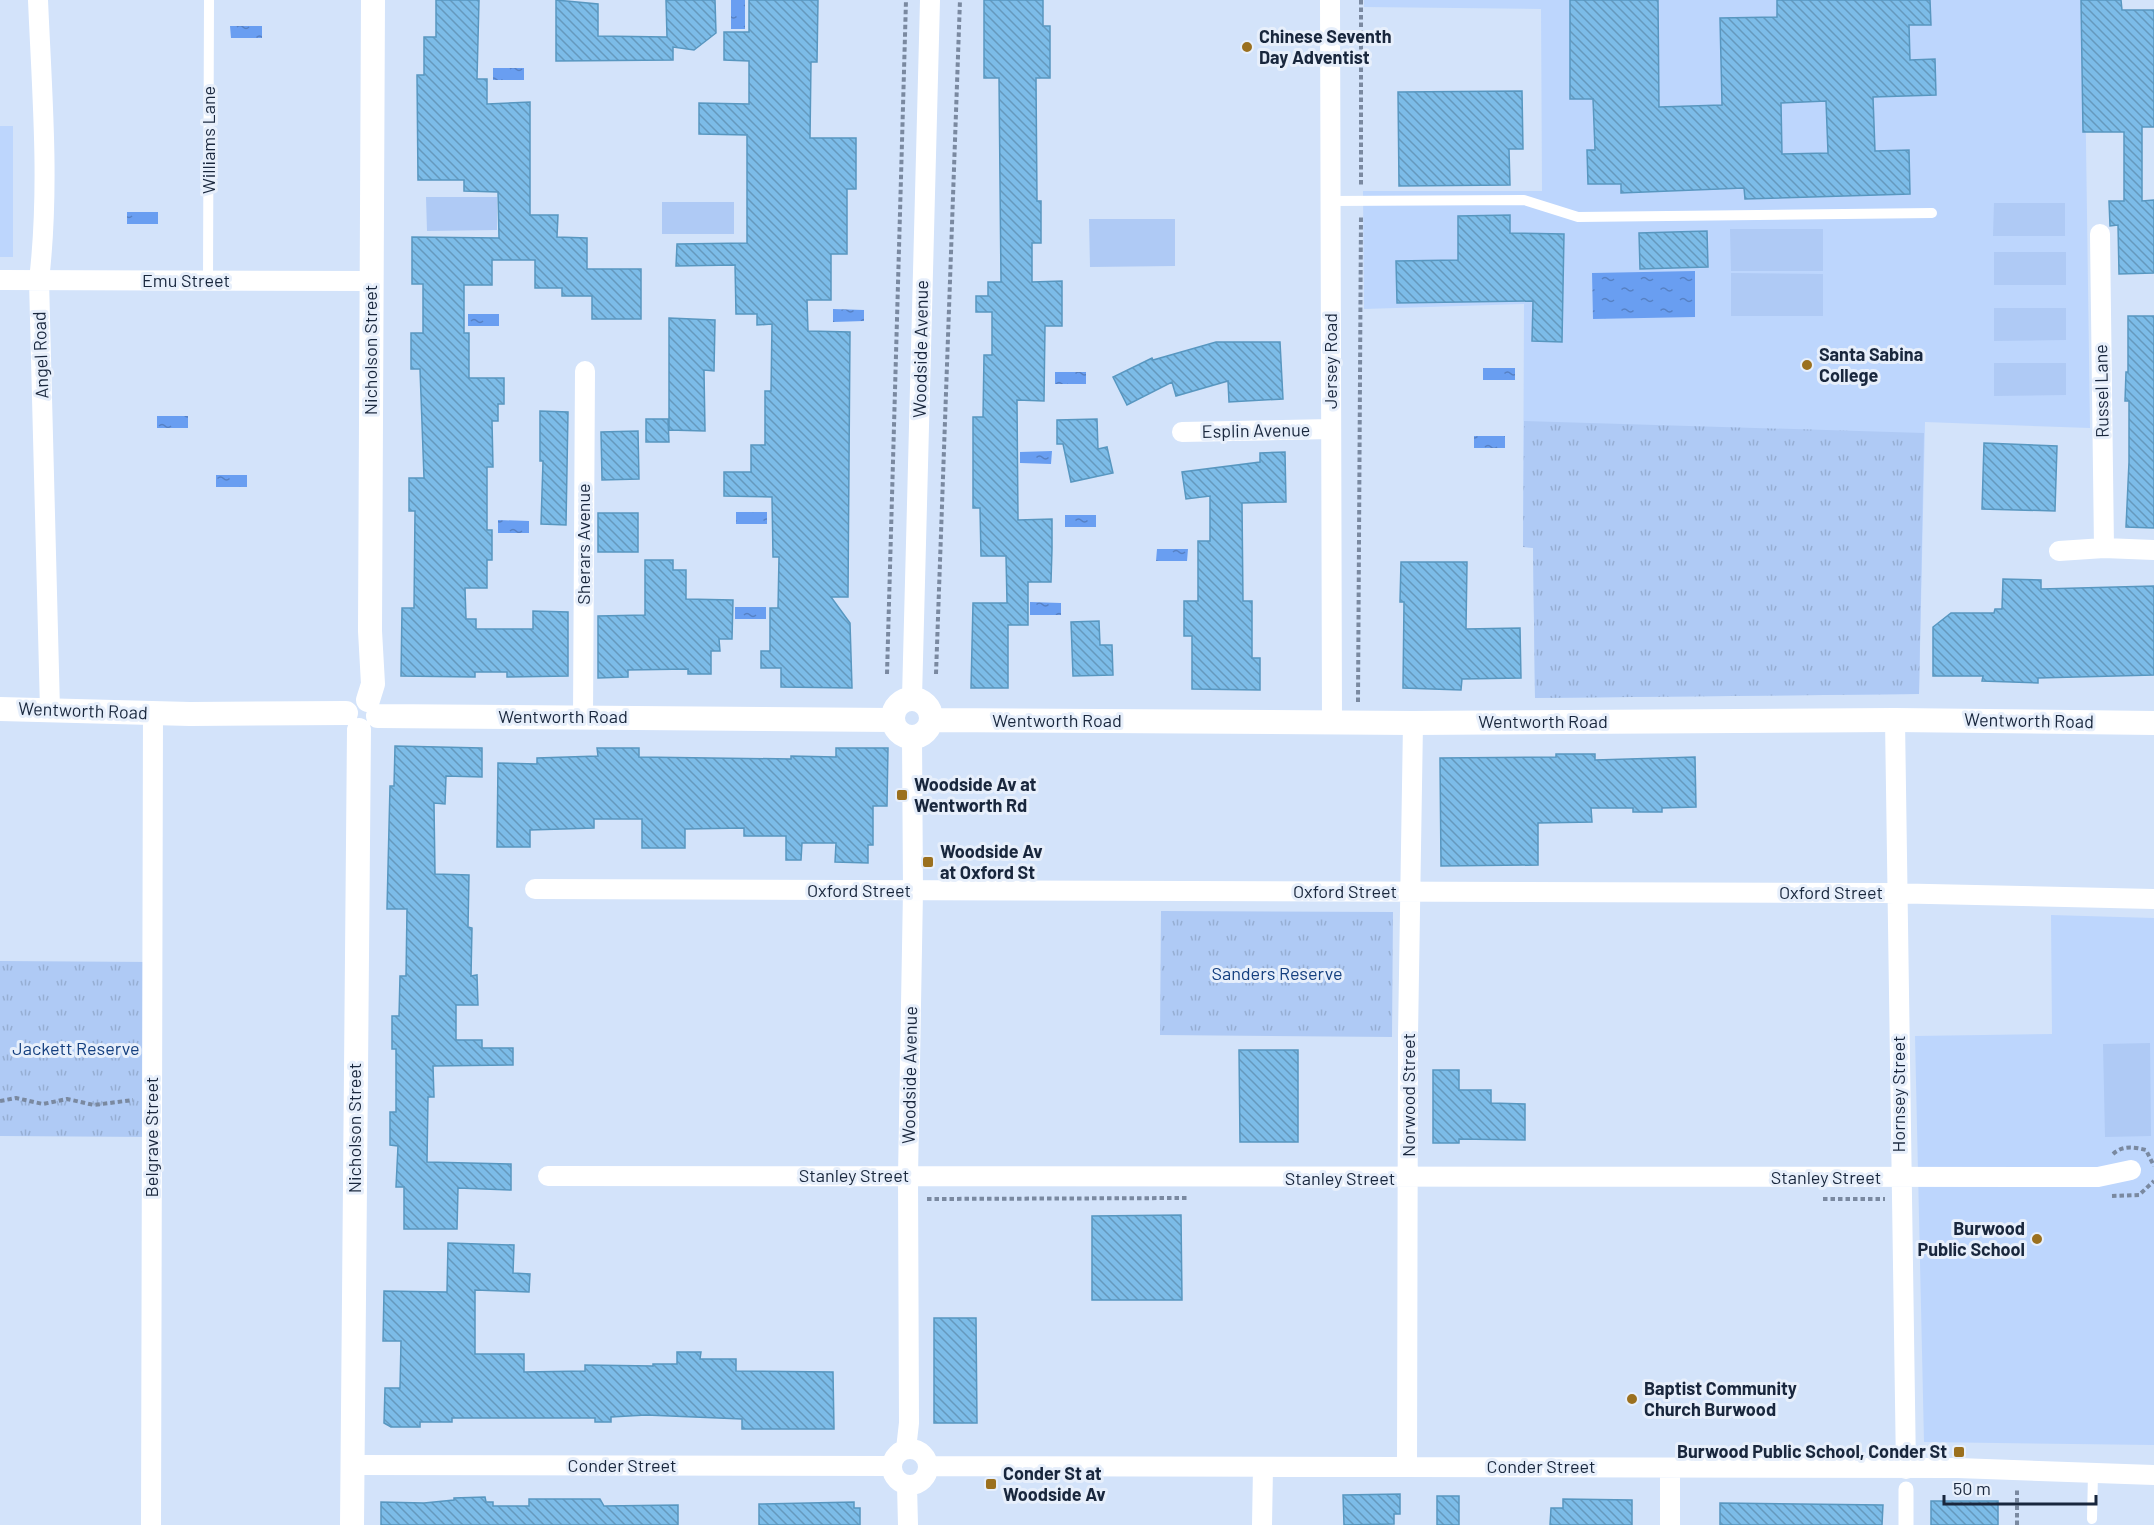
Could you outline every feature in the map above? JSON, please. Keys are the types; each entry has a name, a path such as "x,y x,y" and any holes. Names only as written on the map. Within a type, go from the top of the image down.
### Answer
{"street":[{"name":"Angel Road","path":"38,0 45,141 45,226 39,280 50,710"},
{"name":"Nicholson Street","path":"373,0 373,708"},
{"name":"Woodside Avenue","path":"912,698 930,0"},
{"name":"Jersey Road","path":"1330,0 1332,723"},
{"name":"Russel Lane","path":"2100,234 2104,548"},
{"name":"Emu Street","path":"0,280 372,281"},
{"name":"Sherars Avenue","path":"583,717 585,371"},
{"name":"Esplin Avenue","path":"1182,432 1331,429"},
{"path":"2059,551 2104,548 2154,550"},
{"path":"912,698 924,702 932,720 923,735 912,738 901,734 893,720 900,703 912,698"},
{"path":"352,722 369,729 373,708"},
{"name":"Wentworth Road","path":"373,708 583,717 893,720"},
{"name":"Wentworth Road","path":"0,709 352,722"},
{"name":"Belgrave Street","path":"151,1525 153,713"},
{"name":"Wentworth Road","path":"932,720 1332,723 1895,720 2154,723"},
{"name":"Hornsey Street","path":"1895,720 1906,1469"},
{"name":"Nicholson Street","path":"352,722 352,1525"},
{"name":"Norwood Street","path":"1407,1466 1413,723"},
{"name":"Woodside Avenue","path":"906,1449 909,1423 908,1176 913,891 912,738"},
{"name":"Oxford Street","path":"535,889 1898,893 2154,899"},
{"name":"Stanley Street","path":"548,1176 1409,1179 2098,1178 2132,1170"},
{"path":"906,1449 921,1452 928,1466 922,1481 907,1485 896,1478 892,1466 898,1453 906,1449"},
{"name":"Conder Street","path":"353,1466 892,1466"},
{"name":"Conder Street","path":"928,1466 2017,1469 2154,1475"},
{"path":"1262,1525 1263,1468"},
{"path":"1670,1468 1670,1525"},
{"path":"907,1485 908,1525"},
{"path":"1906,1489 1906,1525"}],"lane":[{"name":"Williams Lane","path":"208,280 209,0"},
{"path":"1331,201 1524,200 1578,217 1932,213"},
{"path":"2092,1473 2092,1519"}],"path":[{"path":"886,674 906,0"},
{"path":"936,674 960,0"},
{"path":"1358,703 1361,0"},
{"path":"0,1101 16,1098 43,1104 67,1099 94,1105 125,1100 152,1100"},
{"path":"2109,1158 2124,1148 2135,1147 2146,1150 2154,1166"},
{"path":"2103,1196 2139,1195 2154,1181"},
{"path":"927,1199 1190,1198"},
{"path":"1816,1199 1888,1199"},
{"path":"2017,1489 2017,1525"}],"shaded area":[{"name":"Santa Sabina College","path":"1364,0 2084,0 2090,428 1925,422 1919,694 1535,698 1533,548 1523,547 1524,304 1364,309 1363,191 1542,191 1541,9 1364,7"},
{"path":"0,126 13,126 13,257 0,257"},
{"name":"Burwood Public School","path":"2051,915 2154,918 2154,1445 1924,1442 1915,1036 2052,1034"}],"green space":[{"path":"426,197 497,197 497,230 427,231"},
{"path":"662,202 734,202 734,234 662,234"},
{"path":"1994,203 2065,203 2065,236 1993,236"},
{"path":"1089,219 1175,219 1175,266 1090,267"},
{"path":"1730,229 1823,229 1823,271 1731,271"},
{"path":"1994,252 2066,252 2066,285 1994,285"},
{"path":"1731,273 1823,274 1823,316 1731,316"},
{"path":"1994,308 2066,308 2066,340 1994,341"},
{"path":"1994,363 2066,363 2066,395 1994,396"},
{"path":"1524,421 1924,433 1919,694 1535,698 1533,548 1523,547"},
{"name":"Sanders Reserve","path":"1161,911 1393,912 1392,1037 1160,1035"},
{"name":"Jackett Reserve","path":"0,961 153,962 152,1137 0,1136"},
{"path":"2150,1043 2151,1136 2105,1137 2103,1044"}],"water":[{"path":"731,0 745,0 745,29 731,29"},
{"path":"230,26 262,26 262,38 231,38"},
{"path":"493,68 524,68 524,80 493,80"},
{"path":"127,212 158,212 158,224 127,224"},
{"path":"1695,271 1695,317 1593,319 1592,273"},
{"path":"833,309 864,310 864,321 833,322"},
{"path":"468,314 499,314 499,326 468,326"},
{"path":"1483,368 1515,368 1515,380 1483,380"},
{"path":"1055,372 1086,372 1086,384 1055,384"},
{"path":"157,416 188,416 188,428 157,428"},
{"path":"1474,436 1505,436 1505,448 1474,448"},
{"path":"1052,451 1051,464 1020,463 1020,452"},
{"path":"216,475 247,475 247,487 216,487"},
{"path":"736,512 767,512 767,524 736,524"},
{"path":"1065,515 1096,515 1096,527 1065,527"},
{"path":"498,520 529,521 529,533 498,533"},
{"path":"1157,549 1188,549 1187,561 1156,561"},
{"path":"1030,602 1061,603 1061,615 1030,615"},
{"path":"735,607 766,607 766,619 735,619"}],"building":[{"path":"436,0 479,0 477,79 487,79 487,104 530,102 530,215 558,215 557,237 587,238 587,269 641,269 641,319 592,319 592,296 562,296 562,288 535,288 535,260 492,260 492,285 464,285 464,333 469,333 469,378 504,378 504,404 498,404 498,421 492,421 493,467 487,467 487,530 492,530 492,560 487,560 487,588 465,588 466,619 476,619 476,629 533,629 533,611 568,612 568,676 507,677 507,672 475,672 475,677 401,676 402,608 414,608 415,511 409,511 409,478 424,478 420,369 411,369 411,333 423,333 423,284 412,284 412,237 499,238 498,192 464,191 464,180 418,180 417,75 424,75 424,37 436,37"},
{"path":"556,0 598,4 598,36 667,37 666,0 715,0 716,33 694,50 673,47 673,60 556,61"},
{"path":"749,0 818,0 817,62 811,62 810,138 856,138 856,189 847,189 847,254 831,254 831,300 807,300 808,331 850,332 848,597 831,597 850,623 852,688 781,687 781,668 761,668 761,651 770,651 770,608 778,608 779,557 773,557 772,497 724,496 724,472 751,472 751,445 765,445 765,391 771,391 772,324 757,325 757,314 736,314 735,265 676,266 677,244 747,243 747,135 699,134 699,103 749,104 749,61 724,60 724,32 749,32"},
{"path":"984,0 1043,0 1043,26 1050,26 1050,78 1036,78 1037,201 1041,201 1041,243 1032,243 1032,282 1062,281 1062,326 1045,326 1044,401 1017,400 1018,520 1052,519 1051,582 1028,582 1028,625 1008,625 1008,688 971,688 973,603 1007,603 1006,556 981,556 980,508 973,508 973,417 983,417 984,355 992,355 992,312 976,312 976,296 988,296 988,282 1001,282 999,78 984,78"},
{"path":"1570,0 1658,0 1659,107 1722,105 1720,18 1777,17 1777,0 1930,0 1931,25 1909,25 1910,60 1935,59 1936,95 1873,97 1875,151 1909,150 1910,194 1745,199 1744,188 1621,193 1621,184 1588,184 1587,150 1595,150 1593,99 1570,99","holes":["1826,101 1828,153 1782,154 1781,103"]},
{"path":"2081,0 2121,0 2122,10 2154,10 2154,127 2142,127 2142,201 2154,200 2154,273 2119,274 2118,225 2110,226 2109,201 2124,201 2124,132 2083,132"},
{"path":"1522,91 1523,149 1509,149 1510,185 1399,186 1398,92"},
{"path":"1510,215 1510,233 1564,234 1562,342 1532,341 1533,301 1397,303 1396,261 1458,260 1458,216"},
{"path":"1707,231 1708,267 1640,269 1639,233"},
{"path":"2128,316 2154,316 2154,528 2126,527 2129,462 2129,401 2125,401 2126,372 2128,372"},
{"path":"669,318 715,320 714,371 704,370 705,431 669,430"},
{"path":"1216,342 1280,342 1283,399 1229,402 1228,381 1176,396 1172,382 1127,405 1113,377 1152,358 1153,360"},
{"path":"540,411 568,412 566,525 541,524 543,461 540,461"},
{"path":"646,419 668,419 669,442 646,442"},
{"path":"1097,419 1098,449 1107,447 1113,473 1071,482 1063,444 1057,444 1057,420"},
{"path":"638,431 639,479 602,480 601,432"},
{"path":"1984,443 2057,446 2055,511 1982,509"},
{"path":"1285,452 1286,502 1242,503 1243,601 1252,601 1252,658 1260,658 1260,690 1192,689 1192,636 1184,636 1184,601 1198,601 1198,541 1210,541 1210,496 1186,499 1182,472 1260,462 1260,453"},
{"path":"598,513 638,513 638,552 598,552"},
{"path":"645,560 673,560 673,570 686,570 686,599 733,600 732,639 719,639 720,651 711,651 711,674 688,674 688,669 628,670 628,677 598,678 598,616 645,615"},
{"path":"1401,562 1467,562 1466,629 1520,628 1521,678 1462,679 1461,690 1403,688 1404,602 1400,602"},
{"path":"2003,579 2041,580 2041,589 2154,586 2154,675 2038,678 2038,683 1982,681 1983,676 1933,676 1933,627 1951,613 1994,613 1995,609 2002,609"},
{"path":"1099,621 1100,645 1112,645 1113,675 1073,676 1071,622"},
{"path":"395,746 482,748 482,777 446,776 445,804 434,803 435,874 469,875 468,927 472,928 471,976 477,975 478,1005 456,1005 456,1040 482,1040 482,1048 513,1048 513,1065 433,1066 434,1097 428,1097 427,1162 511,1164 511,1190 458,1188 457,1229 404,1229 404,1187 396,1187 398,1146 390,1145 390,1112 396,1112 396,1049 392,1049 392,1016 399,1016 400,976 406,976 407,909 387,909 390,786 394,786"},
{"path":"597,748 639,748 639,757 791,759 791,756 836,757 836,748 888,748 887,806 873,806 873,845 868,845 868,863 835,862 836,843 802,843 801,860 786,860 786,836 744,836 744,828 685,829 685,848 642,848 642,819 594,819 594,828 530,830 530,847 497,847 498,763 537,764 537,758 598,756"},
{"path":"1556,754 1595,754 1595,760 1695,757 1696,807 1662,808 1662,812 1633,812 1633,808 1591,808 1592,822 1538,823 1538,865 1441,866 1440,758 1556,757"},
{"path":"1239,1050 1298,1050 1298,1142 1240,1142"},
{"path":"1433,1070 1459,1070 1459,1090 1491,1090 1491,1103 1525,1104 1525,1140 1459,1139 1459,1143 1433,1143"},
{"path":"1181,1215 1182,1300 1092,1300 1092,1216"},
{"path":"448,1243 514,1245 513,1273 530,1274 529,1292 475,1290 475,1354 524,1354 524,1372 585,1371 585,1365 677,1364 677,1352 701,1352 700,1359 736,1359 736,1371 833,1372 834,1429 742,1429 742,1419 646,1415 611,1417 611,1422 595,1422 595,1418 452,1418 452,1422 420,1422 420,1427 391,1427 384,1423 385,1388 400,1388 401,1341 383,1341 384,1291 447,1292"},
{"path":"934,1318 976,1318 977,1423 934,1423"},
{"path":"1400,1494 1400,1514 1394,1514 1394,1524 1344,1525 1343,1495"},
{"path":"1437,1496 1459,1496 1459,1525 1437,1525"},
{"path":"485,1497 486,1502 493,1502 493,1506 529,1506 529,1499 600,1499 604,1506 678,1505 678,1525 381,1525 381,1502 424,1503 454,1500 454,1498"},
{"path":"1563,1499 1632,1500 1632,1525 1550,1525 1551,1508 1563,1508"},
{"path":"1931,1501 1998,1501 1998,1525 1931,1525"},
{"path":"854,1502 854,1508 860,1508 860,1525 759,1525 759,1504"},
{"path":"1720,1503 1883,1505 1882,1525 1720,1525"}],"place":[{"name":"Chinese Seventh Day Adventist","path":"1247,47"},
{"name":"Santa Sabina College","path":"1807,365"},
{"name":"Woodside Av at Wentworth Rd","path":"902,795"},
{"name":"Woodside Av at Oxford St","path":"928,862"},
{"name":"Burwood Public School","path":"2037,1239"},
{"name":"Baptist Community Church Burwood","path":"1632,1399"},
{"name":"Burwood Public School, Conder St","path":"1959,1452"},
{"name":"Conder St at Woodside Av","path":"991,1484"}]}
